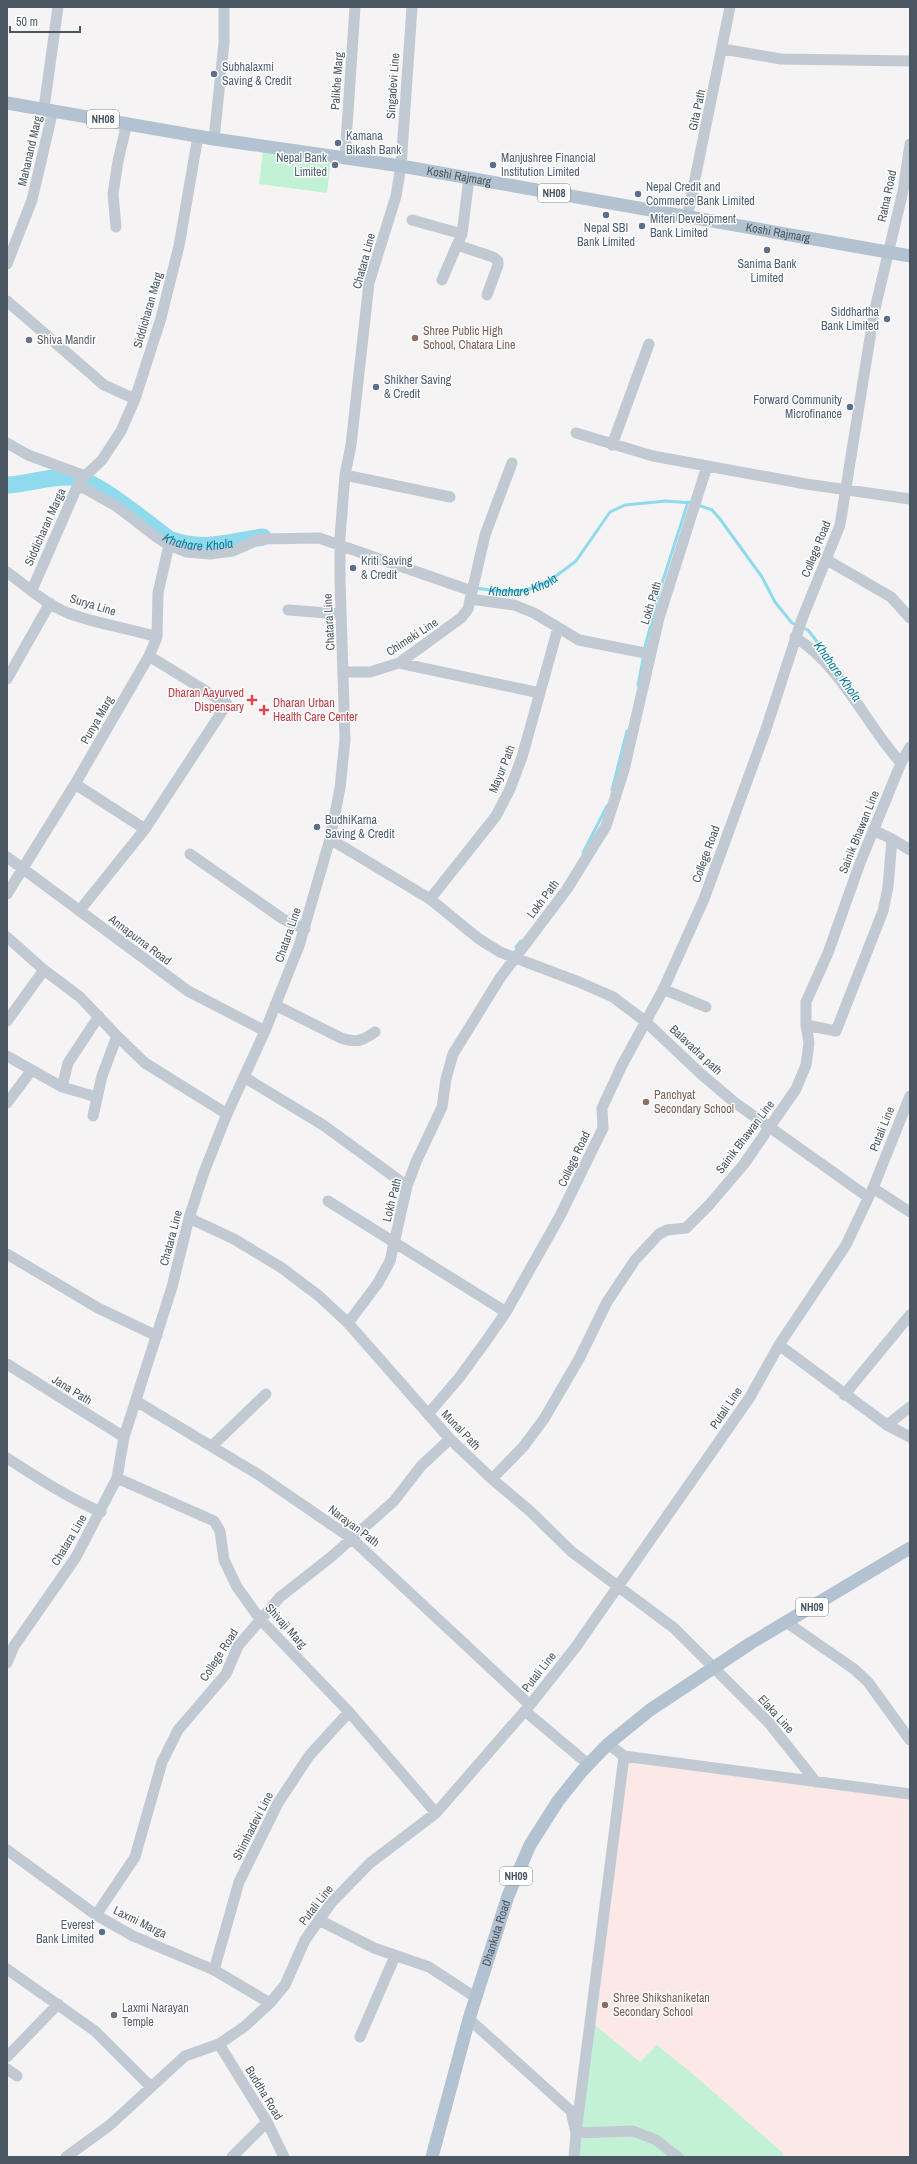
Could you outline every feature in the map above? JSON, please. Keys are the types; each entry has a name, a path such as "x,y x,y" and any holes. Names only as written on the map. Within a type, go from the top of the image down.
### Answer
{"main road":[{"name":"Koshi Rajmarg","path":"7,103 214,139 401,166 686,218 910,256"},
{"name":"NH09","path":"714,1667 910,1548"},
{"name":"Dhankuta Road","path":"432,2157 468,2019 508,1896 530,1845 558,1801 588,1764 608,1744 650,1710 714,1667"}],"street":[{"name":"Mahanand Marg","path":"7,264 32,200 48,109 58,7"},
{"path":"214,139 224,43 224,7"},
{"name":"Palikhe Marg","path":"345,157 355,7"},
{"name":"Singadevi Line","path":"401,166 412,7"},
{"name":"Gita Path","path":"686,218 723,49 730,7"},
{"path":"723,49 781,59 910,61"},
{"path":"116,227 113,194 118,161 127,123"},
{"name":"Siddicharan Marg","path":"80,482 102,460 121,431 135,399 161,318 179,246 198,136"},
{"name":"Ratna Road","path":"888,252 903,191 910,144"},
{"name":"Chatara Line","path":"7,1663 10,1644 76,1557 101,1512 117,1478 124,1437 172,1287 189,1218 227,1114 265,1031 305,929 330,839 340,788 345,740 340,541 345,475 352,437 369,283 396,196 401,166"},
{"path":"442,280 462,234 469,178"},
{"path":"412,220 462,234"},
{"path":"457,245 493,257 498,261 498,265 487,295"},
{"name":"College Road","path":"428,1414 459,1378 506,1312 576,1186 603,1128 602,1108 622,1065 663,989 704,899 765,732 802,619 840,525 847,489 870,336 888,252"},
{"path":"7,301 104,385 135,399"},
{"path":"612,445 649,344"},
{"path":"576,433 653,456 806,484 910,499"},
{"path":"7,443 28,456 80,482 84,488 116,506 169,545 186,552 210,554 233,551 260,539 319,538 340,541 472,591 514,604 579,640 650,654"},
{"name":"Chimeki Line","path":"344,672 370,672 399,663 461,618 468,609 485,535 512,463"},
{"name":"Lokh Path","path":"348,1323 378,1283 390,1261 407,1186 416,1162 442,1107 446,1079 453,1054 468,1027 514,959 567,889 606,826 624,770 659,618 697,504 707,466"},
{"path":"345,475 450,497"},
{"name":"Siddicharan Marga","path":"32,590 80,482"},
{"name":"Punya Marg","path":"7,894 24,869 75,784 149,656 157,637 158,593 169,545"},
{"path":"827,560 890,597 910,618"},
{"name":"Surya Line","path":"7,572 50,603 66,612 91,621 157,637"},
{"path":"7,679 50,603"},
{"path":"288,610 342,614"},
{"name":"Mayur Path","path":"430,899 496,816 510,789 522,757 558,628"},
{"path":"796,636 813,648 841,680 875,731 906,755"},
{"path":"80,910 145,829 227,704 149,656"},
{"path":"399,663 540,693"},
{"name":"Sainik Bhawan Line","path":"492,1479 522,1447 544,1420 579,1359 607,1302 635,1260 659,1234 667,1230 686,1228 709,1205 744,1164 796,1089 806,1065 809,1043 806,1025 806,1002 828,953 847,896 873,830 906,755"},
{"path":"75,784 145,829"},
{"path":"873,830 910,850"},
{"name":"Balavadra path","path":"330,839 430,899 479,939 514,959 579,982 613,997 646,1022 700,1074 734,1102 770,1128 870,1192 910,1212"},
{"path":"806,1025 836,1032 883,911 888,887 892,839"},
{"path":"190,854 283,919 305,929"},
{"name":"Annapurna Road","path":"7,857 188,991 265,1031"},
{"path":"7,937 44,970 80,996 117,1036 145,1063 227,1114"},
{"path":"7,1021 44,970"},
{"path":"663,989 706,1007"},
{"path":"275,1005 351,1041 364,1040 375,1032"},
{"path":"62,1088 68,1063 99,1016"},
{"path":"93,1116 102,1076 117,1036"},
{"path":"7,1056 62,1088 97,1097"},
{"path":"7,1103 31,1071"},
{"path":"244,1077 323,1125 407,1186"},
{"name":"Putali Line","path":"66,2157 110,2126 185,2056 219,2044 244,2027 270,2003 285,1985 305,1940 331,1903 370,1863 436,1813 528,1708 575,1648 750,1397 779,1345 846,1245 910,1096"},
{"path":"328,1201 506,1312"},
{"name":"Munal Path","path":"189,1218 234,1239 282,1268 319,1296 348,1323 450,1439 492,1479 530,1511 572,1552 674,1628 714,1667"},
{"path":"7,1254 98,1308 157,1336"},
{"path":"844,1395 910,1315"},
{"path":"779,1345 844,1395 887,1425 910,1437"},
{"name":"Jana Path","path":"7,1364 124,1437"},
{"path":"212,1446 266,1394"},
{"name":"Narayan Path","path":"136,1401 259,1475 351,1538 588,1764"},
{"path":"887,1425 910,1407"},
{"name":"College Road","path":"96,1915 135,1857 162,1762 178,1730 226,1674 238,1646 280,1597 394,1500 421,1466 450,1439"},
{"path":"7,1458 40,1480 81,1503 101,1512"},
{"name":"Shivaji Marg","path":"117,1478 214,1521 220,1531 224,1560 237,1587 260,1619 349,1712 436,1813"},
{"path":"786,1622 854,1669 868,1682 910,1740"},
{"name":"Elaka Line","path":"714,1667 769,1723 816,1782"},
{"name":"Shimhadevi Line","path":"214,1970 239,1882 278,1803 309,1756 349,1712"},
{"path":"608,1744 624,1756 910,1794"},
{"path":"574,2157 624,1756"},
{"name":"Laxmi Marga","path":"7,1850 96,1915 133,1936 214,1970 270,2003"},
{"path":"319,1920 374,1948 429,1967 475,1997"},
{"path":"360,2037 395,1956"},
{"path":"7,1969 95,2031 151,2087"},
{"path":"7,2057 58,2004"},
{"path":"468,2019 571,2111 576,2133"},
{"name":"Buddha Road","path":"219,2044 267,2122 284,2157"},
{"path":"7,2069 18,2076"},
{"path":"232,2157 267,2122"},
{"path":"576,2133 633,2131 656,2140 678,2157"}],"shaded area":[{"path":"624,1756 910,1794 910,2157 782,2157 784,2154 700,2080 657,2045 640,2062 590,2021"}],"green space":[{"path":"263,151 331,160 327,193 259,184"},
{"path":"590,2021 640,2062 657,2045 700,2080 784,2154 782,2157 574,2157"}],"waterway":[{"name":"Khahare Khola","path":"7,485 62,477 71,477 81,480 94,485 107,493 169,539 182,543 194,545 216,545 263,537"},
{"name":"Khahare Khola","path":"475,588 498,591 524,591 548,582 576,561 610,512 625,505 666,501 692,503"},
{"path":"645,647 658,596 688,502"},
{"name":"Khahare Khola","path":"698,505 712,510 720,519 762,577 775,602 792,623 808,630 839,670"},
{"path":"638,685 643,659"},
{"path":"612,790 627,731"},
{"path":"583,853 607,806"},
{"path":"516,947 521,941"}],"place":[{"name":"Subhalaxmi Saving & Credit","path":"214,74"},
{"name":"Kamana Bikash Bank","path":"338,143"},
{"name":"Nepal Bank Limited","path":"335,165"},
{"name":"Manjushree Financial Institution Limited","path":"493,165"},
{"name":"Nepal Credit and Commerce Bank Limited","path":"638,194"},
{"name":"Nepal SBI Bank Limited","path":"606,215"},
{"name":"Miteri Development Bank Limited","path":"642,226"},
{"name":"Sanima Bank Limited","path":"767,250"},
{"name":"Siddhartha Bank Limited","path":"887,319"},
{"name":"Shree Public High School, Chatara Line","path":"415,338"},
{"name":"Shiva Mandir","path":"29,340"},
{"name":"Shikher Saving & Credit","path":"376,387"},
{"name":"Forward Community Microfinance","path":"850,407"},
{"name":"Kriti Saving & Credit","path":"353,568"},
{"name":"Dharan Aayurved Dispensary","path":"252,700"},
{"name":"Dharan Urban Health Care Center","path":"264,710"},
{"name":"BudhiKarna Saving & Credit","path":"317,827"},
{"name":"Panchyat Secondary School","path":"646,1102"},
{"name":"Everest Bank Limited","path":"102,1932"},
{"name":"Shree Shikshaniketan Secondary School","path":"605,2005"},
{"name":"Laxmi Narayan Temple","path":"114,2015"}]}
